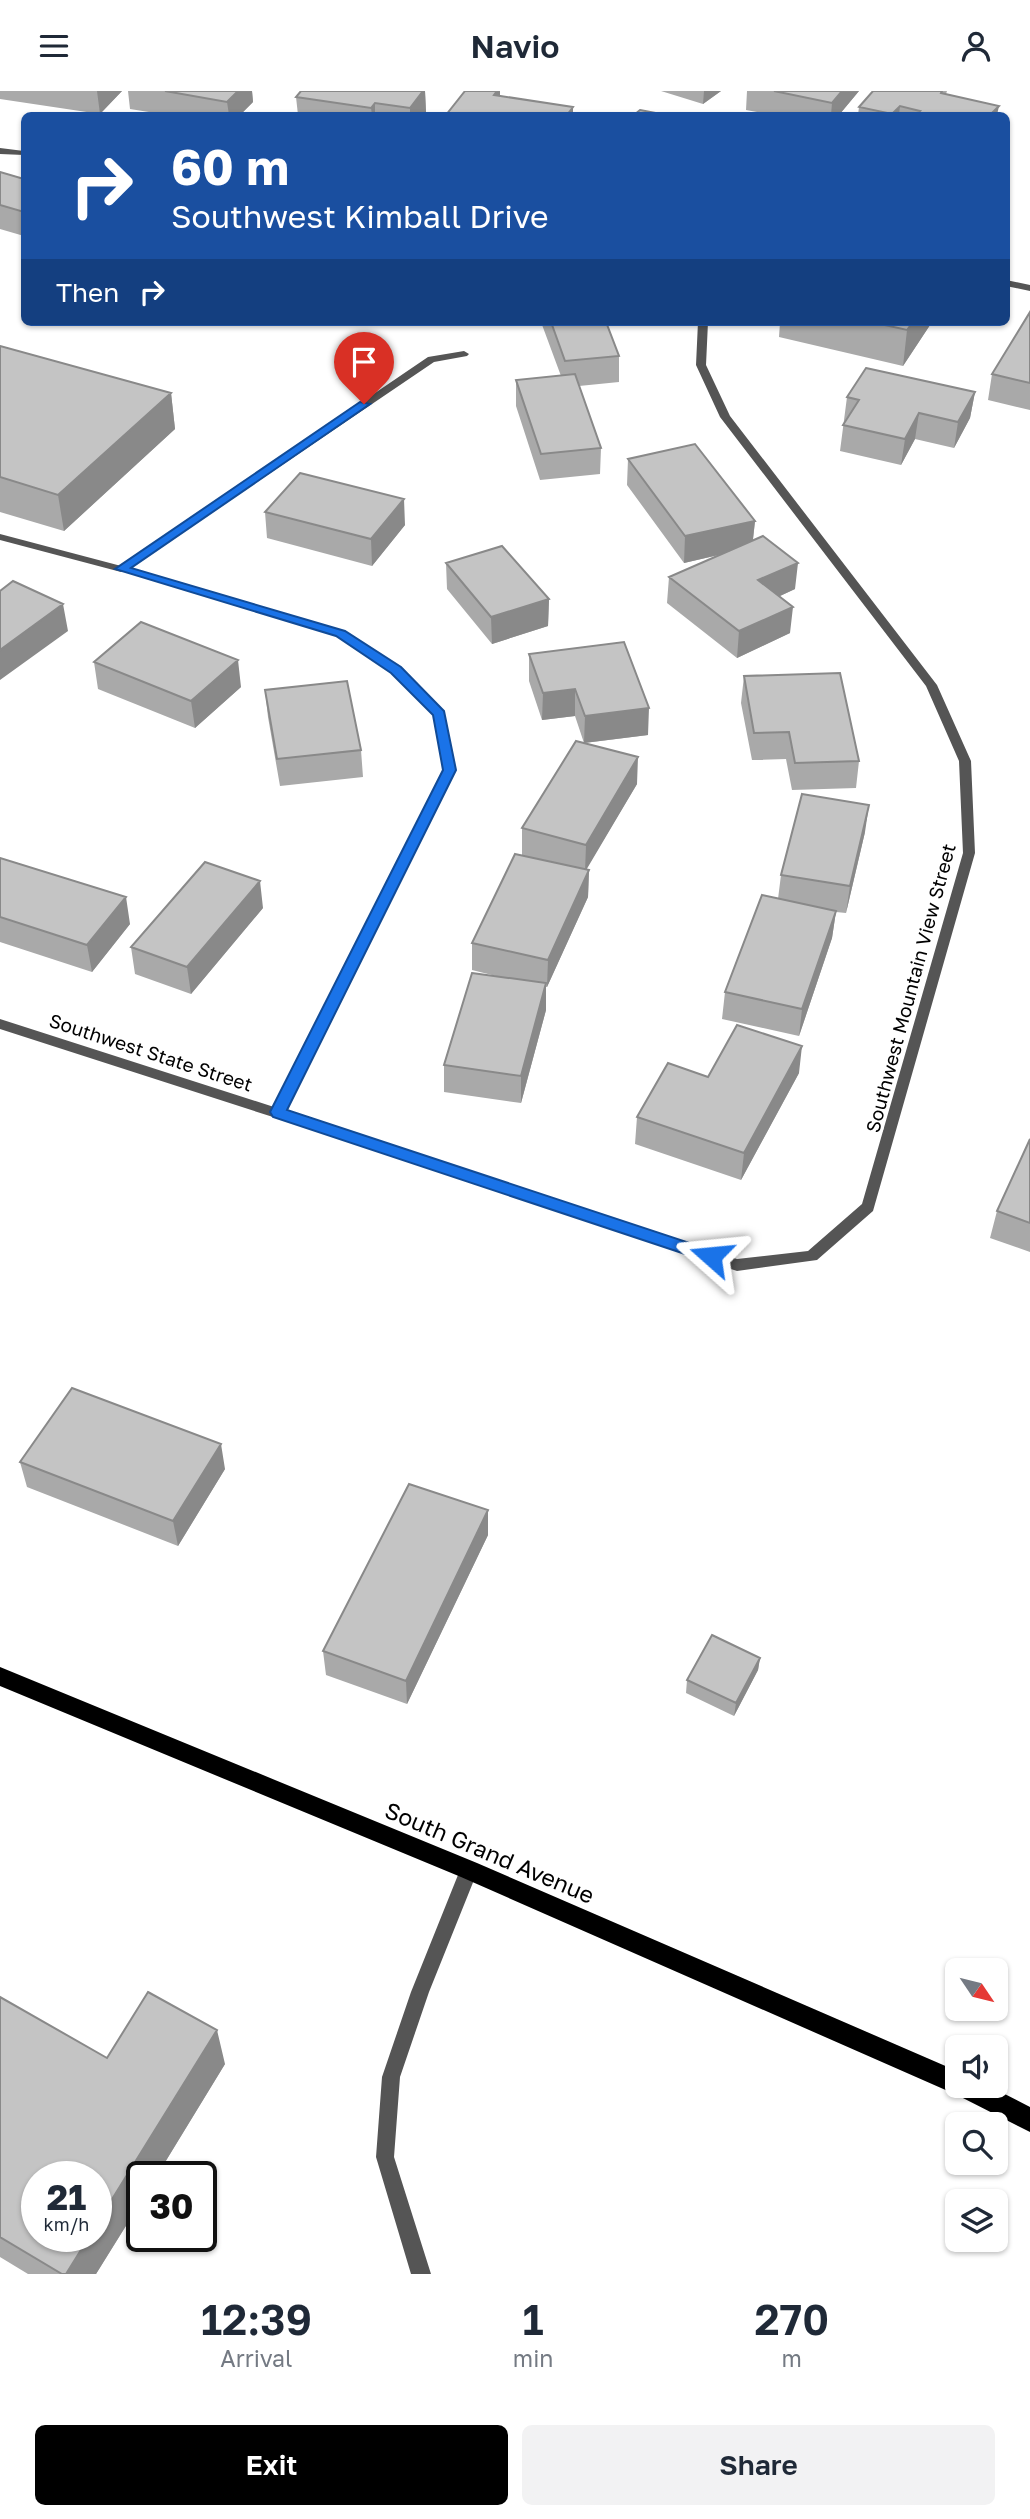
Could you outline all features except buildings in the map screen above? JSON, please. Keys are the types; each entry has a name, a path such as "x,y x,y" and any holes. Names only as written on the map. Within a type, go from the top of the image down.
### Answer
{"main road":[{"name":"South Grand Avenue","path":"0,1676 469,1870 945,2078"},
{"path":"988,2098 1030,2120"}],"street":[{"path":"0,151 21,153"},
{"path":"1010,284 1030,288"},
{"name":"Southwest Mountain View Street","path":"703,326 701,365 726,417 931,685 965,761 969,853 868,1207 812,1256"},
{"path":"121,569 431,359 464,354"},
{"path":"0,537 340,633 396,670 439,714 450,770 278,1112"},
{"name":"Southwest State Street","path":"0,1024 278,1112 737,1265 812,1256"},
{"path":"421,2274 385,2157 391,2077 469,1870"}],"route":[{"path":"364,404 121,569 340,633 396,670 439,714 450,770 278,1112 711,1256"}]}
